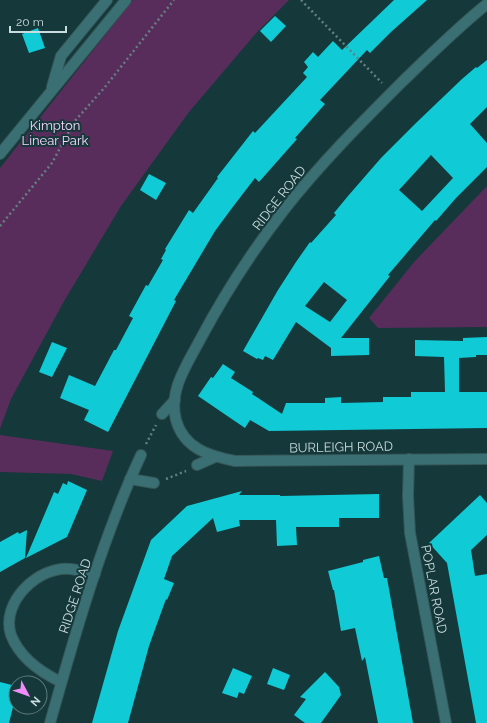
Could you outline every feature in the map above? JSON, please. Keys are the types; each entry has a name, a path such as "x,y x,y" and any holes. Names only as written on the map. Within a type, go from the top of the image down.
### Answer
{"street":[{"path":"51,91 61,56 107,0"},
{"path":"0,154 126,0"},
{"name":"RIDGE ROAD","path":"196,448 184,438 176,420 175,400 179,380 211,319 248,260 284,210 324,162 460,26 487,4"},
{"path":"162,414 175,400"},
{"name":"BURLEIGH ROAD","path":"196,448 215,457 235,461 487,459"},
{"name":"RIDGE ROAD","path":"50,723 95,574 130,480 141,455"},
{"path":"197,465 215,457"},
{"name":"POPLAR ROAD","path":"408,460 410,533 446,723"},
{"path":"130,480 154,483"},
{"path":"62,682 43,673 30,663 11,635 8,620 14,602 24,587 39,576 54,570 70,568 95,574"}],"path":[{"path":"0,226 52,163 74,122 105,87 174,0"},
{"path":"301,0 392,93"},
{"path":"141,455 162,414"},
{"path":"154,483 180,474 197,465"}],"green space":[{"name":"Kimpton Linear Park","path":"133,0 289,0 258,31 189,112 121,206 63,303 11,399 0,429 0,168"},
{"path":"487,186 487,327 378,328 369,318 415,261"},
{"path":"0,435 113,451 102,481 71,474 0,472"}],"building":[{"path":"394,0 427,0 370,53 367,50 320,100 325,104 295,138 297,139 259,182 255,178 215,231 174,300 176,301 108,432 84,420 89,410 60,398 69,375 95,386 133,318 129,316 146,285 148,286 163,260 161,259 166,250 165,249 189,210 193,213 218,178 217,177 253,131 255,133 307,77 303,73 308,67 304,62 313,52 318,57 333,41 342,50"},
{"path":"275,16 286,26 271,42 260,31"},
{"path":"38,28 45,48 29,53 22,34"},
{"path":"487,60 487,107 470,124 487,143 487,167 456,198 436,221 435,220 388,275 390,276 341,338 369,338 369,355 331,356 331,348 296,322 273,360 265,356 263,360 257,359 243,351 296,262 310,242 311,243 336,215 334,213 348,196 381,158 417,122 462,79 476,67 477,68","holes":["431,155 453,178 422,211 399,190","324,282 347,300 330,322 305,306"]},
{"path":"149,174 166,183 156,200 140,190"},
{"path":"487,337 487,355 459,358 459,392 487,392 487,428 269,431 250,420 245,428 198,396 211,377 213,378 223,364 235,372 231,378 253,392 252,394 282,414 286,403 325,403 325,398 341,397 341,403 383,402 383,397 411,397 411,392 445,392 444,357 415,356 415,340 463,341 463,338"},
{"path":"52,342 67,348 52,377 39,372"},
{"path":"68,481 87,490 67,537 26,558 54,492 58,494 63,483 67,485"},
{"path":"242,491 239,495 280,496 379,494 379,518 339,518 339,527 296,527 297,545 277,546 276,520 239,520 240,526 217,532 213,518 172,556 164,579 174,583 167,600 166,599 149,646 128,723 92,723 118,631 151,540 187,506"},
{"path":"480,495 487,503 487,535 471,550 475,576 487,574 487,723 476,723 447,563 429,543"},
{"path":"27,530 25,558 0,572 0,542 18,532 19,534"},
{"path":"379,556 384,578 387,578 413,723 378,723 365,657 362,661 355,628 341,631 334,590 328,571 363,562 363,560"},
{"path":"233,668 252,676 244,694 239,692 237,698 222,693"},
{"path":"273,668 290,675 284,690 267,684"},
{"path":"325,672 339,687 341,695 321,723 305,723 294,715 306,699 300,697"},
{"path":"0,682 8,684 8,715 11,715 9,723 0,723"}]}
